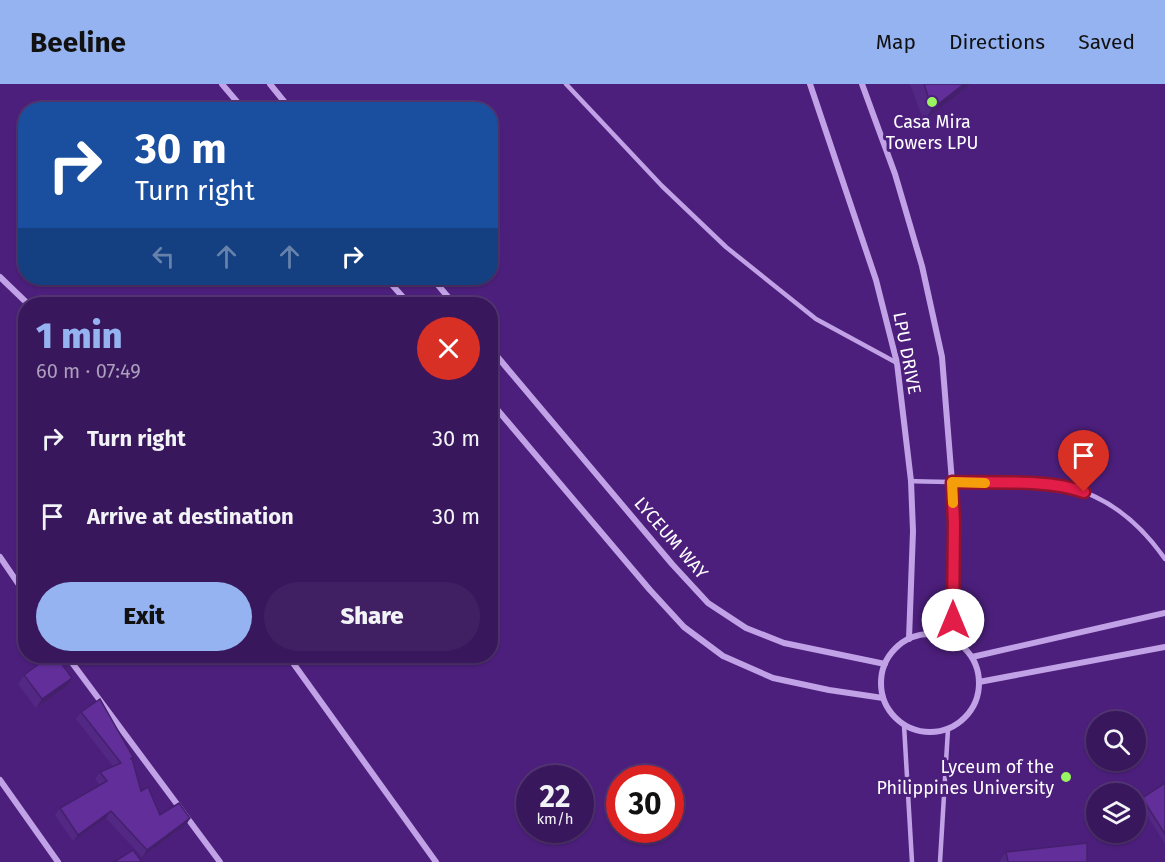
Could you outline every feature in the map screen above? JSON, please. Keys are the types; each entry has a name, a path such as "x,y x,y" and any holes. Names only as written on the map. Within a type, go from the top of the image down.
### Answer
{"street":[{"path":"222,84 237,102"},
{"path":"270,84 285,102"},
{"name":"LPU DRIVE","path":"810,84 876,280 897,363 911,481 913,531 909,639"},
{"name":"LPU DRIVE","path":"862,84 895,174 922,266 942,357 954,523 953,640"},
{"path":"0,277 21,297"},
{"path":"392,285 403,297"},
{"path":"438,285 448,297"},
{"name":"LYCEUM WAY","path":"498,357 672,564 708,603 746,627 784,643 885,664"},
{"path":"498,410 684,627 723,656 773,678 883,698"},
{"path":"0,557 18,583"},
{"path":"972,657 1165,613"},
{"path":"924,635 939,635 964,647 972,657 979,682 977,697 971,711 960,722 948,729 932,732 918,731 904,725 891,714 883,698 881,681 885,664 895,650 909,639 924,635"},
{"path":"979,682 1165,647"},
{"path":"72,663 220,862"},
{"path":"293,663 436,862"},
{"path":"0,780 58,862"}],"lane":[{"path":"566,84 662,186 726,247 816,319 897,363"},
{"path":"911,481 1034,483 1070,487 1098,498 1123,513 1146,536 1165,560"},
{"path":"904,725 912,862"},
{"path":"940,862 948,729"}],"building":[{"path":"924,84 964,84 932,109"},
{"path":"40,663 61,663 72,678 42,699 24,675"},
{"path":"100,699 133,757 130,759 132,758 141,791 148,787 160,815 179,803 190,818 147,850 111,811 78,835 60,808 107,781 100,772 121,763 81,712"},
{"path":"1165,783 1165,834 1146,804 1146,795"},
{"path":"1087,843 1087,862 1008,862 1006,852"},
{"path":"133,850 142,862 114,862"}],"slow traffic":[{"path":"953,503 952,482 985,483"}],"place":[{"name":"Casa Mira Towers LPU","path":"932,102"},
{"name":"Lyceum of the Philippines University","path":"1066,777"}],"route":[{"path":"953,620 952,482 1034,483 1070,487 1084,492"}]}
